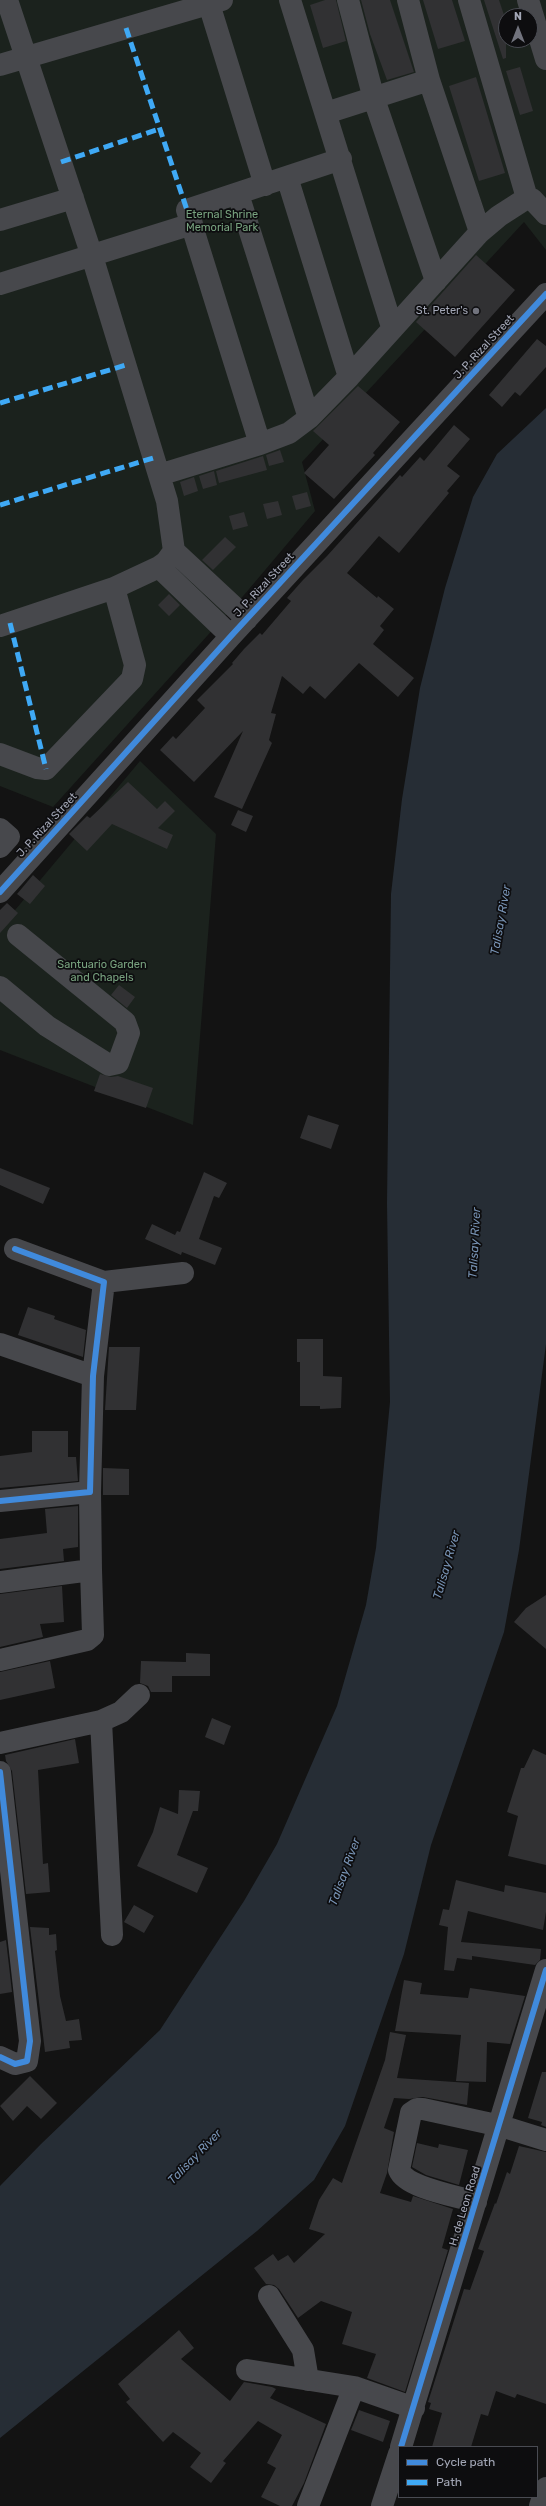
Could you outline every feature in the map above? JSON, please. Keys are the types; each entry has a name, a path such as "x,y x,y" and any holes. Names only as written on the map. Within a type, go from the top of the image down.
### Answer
{"street":[{"path":"7,0 92,256 167,501 174,551 247,619"},
{"path":"290,0 341,159 392,327"},
{"path":"348,0 374,99 436,281"},
{"path":"408,0 429,80 480,232"},
{"path":"469,0 527,198"},
{"path":"528,0 546,59"},
{"path":"0,65 26,56 216,2 265,185"},
{"path":"326,113 374,99 429,80"},
{"path":"260,444 188,210 341,159"},
{"path":"287,177 349,378"},
{"path":"238,194 309,418"},
{"path":"0,220 72,198"},
{"path":"159,475 260,444 289,433 309,418 349,378 392,327 480,232 499,216 527,198 532,199 546,214"},
{"path":"0,284 192,224"},
{"name":"J. P. Rizal Street","path":"0,892 231,636 546,294"},
{"path":"0,626 114,588 159,567 166,562 174,551"},
{"path":"159,567 231,636"},
{"path":"0,754 36,768 46,769 132,679 135,665 114,588"},
{"path":"0,830 10,837 0,847"},
{"path":"0,987 47,1026 109,1065 118,1063 129,1033 125,1022 18,935"},
{"path":"15,1249 104,1282 183,1273"},
{"path":"0,1660 87,1640 93,1636 90,1492 93,1376 104,1282"},
{"path":"0,1344 93,1376"},
{"path":"0,1501 90,1492"},
{"path":"0,1582 91,1570"},
{"path":"0,1743 101,1721 121,1712 139,1695"},
{"path":"101,1721 112,1935"},
{"path":"0,1772 30,2041 27,2061 15,2064 0,2057"},
{"name":"H. de Leon Road","path":"401,2446 500,2126 546,1970"},
{"path":"476,2202 415,2184 401,2176 399,2170 411,2113 417,2109 423,2109 500,2126 546,2140"},
{"path":"269,2296 303,2350 308,2380"},
{"path":"247,2370 354,2387 414,2408"},
{"path":"308,2506 354,2387"},
{"path":"382,2506 398,2457"},
{"path":"540,2506 546,2488"}],"green space":[{"name":"Eternal Shrine Memorial Park","path":"0,0 546,0 546,250 524,222 302,462 315,511 244,595 53,807 0,786"},
{"name":"Santuario Garden and Chapels","path":"140,761 216,834 193,1125 0,1050 0,928"}],"water":[{"name":"Talisay River","path":"546,408 546,1344 519,1550 504,1632 431,1845 404,1954 345,2126 314,2180 257,2231 0,2438 0,2186 41,2144 160,2030 244,1901 277,1844 337,1706 366,1605 376,1548 390,1402 387,1203 391,894 402,799 420,688 445,588 473,497 497,454"}],"building":[{"path":"325,0 336,0 346,41 323,48 310,5"},
{"path":"361,0 390,0 414,72 387,80 370,34"},
{"path":"423,0 452,0 465,41 438,49"},
{"path":"484,0 499,0 502,8 498,8 498,43"},
{"path":"499,48 506,48 506,58 503,59"},
{"path":"520,67 533,111 520,115 506,71"},
{"path":"476,77 505,173 479,181 449,86"},
{"path":"476,255 515,290 455,357 416,322"},
{"path":"537,339 546,346 546,367 520,396 515,392 502,407 489,395"},
{"path":"358,386 400,422 373,453 375,455 334,499 304,473 329,445 313,431"},
{"path":"454,425 470,439 447,466 460,476 447,491 449,493 399,553 379,536 347,573 377,598 378,596 394,609 380,626 384,630 373,644 414,678 398,697 359,663 325,699 310,686 303,694 282,676 271,713 276,714 269,740 272,743 242,809 214,797 243,731 194,782 160,750 173,736 176,739 205,708 197,700 233,664 232,663 244,649 260,633 262,635 291,601 287,598 303,580 327,556 400,475 402,477 420,457 424,461"},
{"path":"280,450 284,462 269,466 266,455"},
{"path":"263,456 267,470 219,483 216,471"},
{"path":"214,471 217,485 203,489 199,476"},
{"path":"194,477 198,491 184,496 180,482"},
{"path":"307,492 311,506 296,510 292,496"},
{"path":"278,501 282,515 267,519 263,504"},
{"path":"244,512 248,526 233,530 229,516"},
{"path":"225,537 236,547 213,570 202,560"},
{"path":"169,594 180,605 169,616 158,605"},
{"path":"128,782 157,809 165,801 175,811 158,828 173,835 167,849 112,824 87,851 69,834 87,816 90,818"},
{"path":"238,810 253,816 246,832 231,825"},
{"path":"33,875 45,886 30,904 17,894"},
{"path":"7,903 18,913 0,933 0,910"},
{"path":"119,985 135,997 127,1008 111,995"},
{"path":"100,1074 111,1077 118,1076 153,1088 146,1108 94,1091"},
{"path":"308,1115 339,1125 331,1149 300,1138"},
{"path":"0,1168 50,1188 43,1204 0,1185"},
{"path":"204,1172 227,1183 219,1198 214,1196 199,1239 222,1248 215,1265 182,1252 181,1255 145,1239 152,1224 175,1235 177,1231 180,1232"},
{"path":"28,1307 55,1316 54,1319 86,1330 83,1357 18,1335"},
{"path":"297,1339 323,1339 323,1376 342,1377 341,1408 320,1409 320,1406 300,1406 300,1362 297,1362"},
{"path":"109,1347 140,1347 136,1410 105,1410"},
{"path":"32,1431 68,1431 68,1457 76,1457 78,1481 0,1488 0,1456 32,1452"},
{"path":"103,1468 129,1469 129,1495 103,1495"},
{"path":"78,1506 78,1547 63,1549 64,1561 0,1569 0,1539 47,1533 45,1509"},
{"path":"62,1586 64,1622 40,1624 43,1637 0,1647 0,1594"},
{"path":"546,1595 546,1649 514,1622 526,1608"},
{"path":"186,1653 210,1654 210,1676 172,1676 172,1692 151,1692 148,1686 140,1683 141,1661 186,1662"},
{"path":"50,1661 55,1688 0,1700 0,1672"},
{"path":"212,1718 231,1726 224,1745 205,1737"},
{"path":"75,1739 79,1763 38,1770 43,1864 48,1863 50,1892 26,1894 12,1771 6,1761 5,1755"},
{"path":"533,1749 546,1755 546,1865 508,1856 518,1816 507,1812 521,1768 524,1768"},
{"path":"179,1790 200,1791 198,1811 193,1811 177,1855 208,1868 197,1893 137,1866 153,1832 160,1807 178,1814"},
{"path":"456,1880 504,1892 505,1885 546,1893 546,1912 543,1930 468,1911 461,1942 541,1949 540,1960 535,1965 472,1956 472,1960 457,1958 454,1971 444,1970 448,1927 439,1925 443,1909 449,1910"},
{"path":"134,1905 154,1916 144,1933 124,1922"},
{"path":"30,1927 49,1928 49,1935 56,1934 57,1950 55,1951 60,1996 66,2021 79,2019 82,2040 69,2041 70,2048 45,2052"},
{"path":"6,1940 12,1992 0,1994 0,1942"},
{"path":"404,1980 422,1983 420,1994 468,1998 470,1988 525,1996 510,2044 487,2042 486,2082 456,2081 461,2035 395,2031"},
{"path":"390,2032 406,2035 397,2078 469,2083 467,2105 423,2097 409,2099 394,2098 384,2128 394,2132 387,2173 380,2193 411,2202 413,2196 453,2209 442,2248 448,2250 405,2392 367,2378 376,2354 342,2344 352,2312 321,2301 298,2318 279,2289 274,2285 266,2284 254,2268 273,2254 278,2261 288,2255 294,2263 325,2234 309,2229 319,2200 333,2178 342,2183 385,2060"},
{"path":"542,2072 546,2072 546,2127 541,2125 542,2122 528,2118"},
{"path":"30,2076 57,2103 41,2119 27,2106 13,2121 0,2106"},
{"path":"417,2143 438,2148 439,2144 468,2150 459,2185 426,2175 412,2167"},
{"path":"519,2146 546,2152 546,2404 517,2394 515,2398 496,2391 488,2416 481,2414 471,2446 432,2446 442,2413 429,2409 431,2403 428,2402 464,2289 470,2290 484,2251 478,2249 507,2172 510,2174"},
{"path":"179,2330 194,2348 181,2359 230,2401 244,2382 272,2387 276,2389 270,2398 326,2424 304,2483 292,2506 280,2506 261,2497 276,2468 267,2463 282,2435 258,2421 223,2461 226,2463 211,2483 190,2467 201,2453 173,2432 163,2442 126,2402 130,2399 118,2384"},
{"path":"359,2410 390,2421 383,2442 351,2430"}],"marked path":[{"path":"126,28 187,210"},
{"path":"61,162 159,129"},
{"path":"0,403 126,365"},
{"path":"0,505 153,458"},
{"path":"10,623 46,769"}],"cycle path":[{"path":"0,892 231,636 546,294"},
{"path":"0,1501 90,1492 93,1376 104,1282 15,1249"},
{"path":"0,1772 30,2041 27,2061 15,2064 0,2057"},
{"path":"401,2446 546,1970"}],"place":[{"name":"St. Peter's","path":"476,311"}]}
